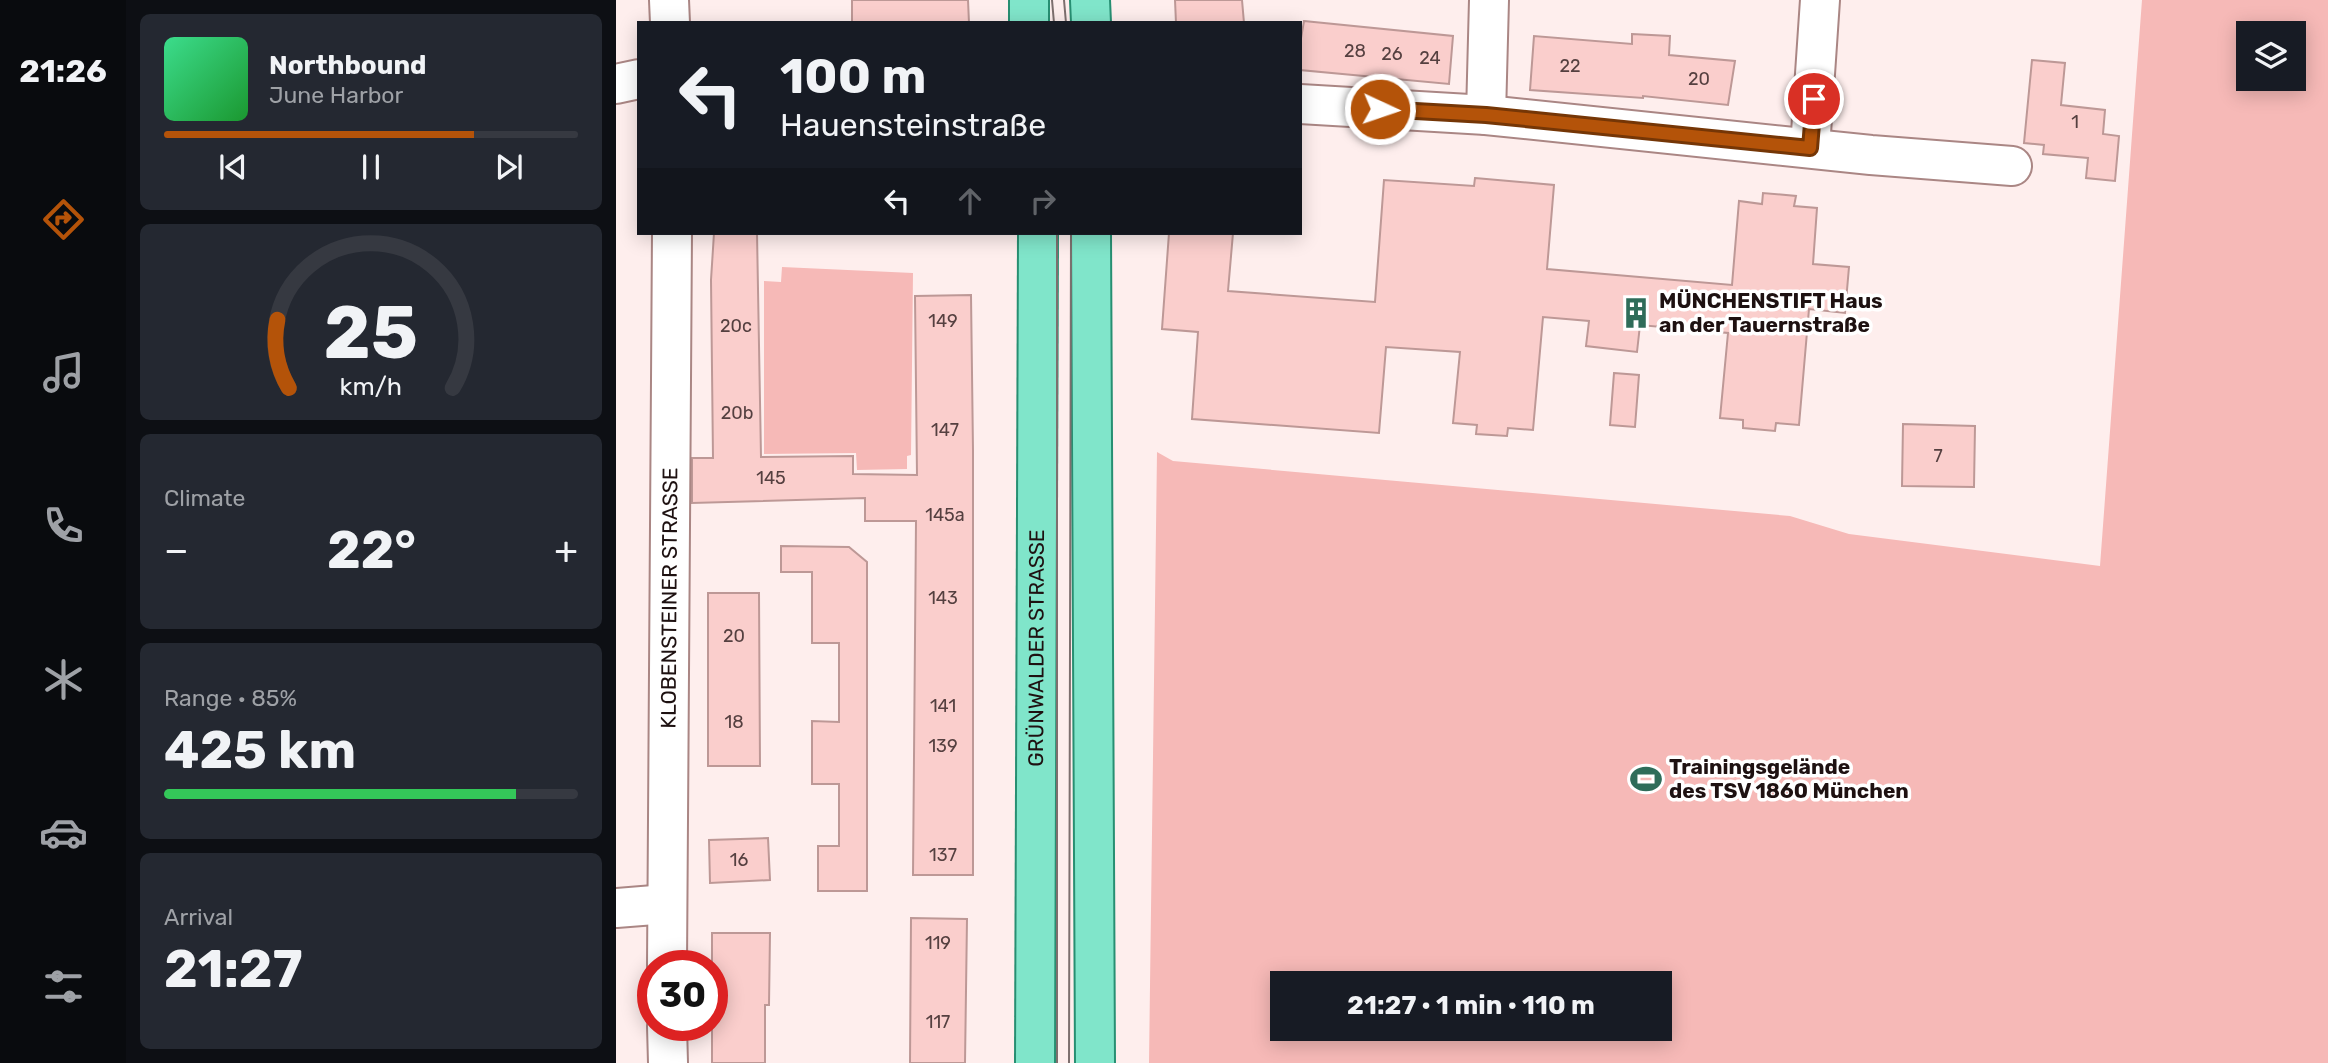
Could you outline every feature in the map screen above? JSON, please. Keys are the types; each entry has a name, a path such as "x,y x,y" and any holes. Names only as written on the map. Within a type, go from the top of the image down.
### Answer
{"main road":[{"path":"1029,0 1029,21"},
{"path":"1090,0 1091,21"},
{"name":"GRÜNWALDER STRASSE","path":"1035,1063 1038,235"},
{"path":"1091,235 1095,1063"}],"street":[{"path":"669,0 670,21"},
{"path":"1486,115 1489,0"},
{"path":"1810,148 1820,0"},
{"path":"616,84 637,79"},
{"path":"1302,104 1486,115 2012,166"},
{"name":"KLOBENSTEINER STRASSE","path":"667,950 672,235"},
{"path":"616,908 667,904"},
{"path":"667,1041 667,1063"}],"shaded area":[{"name":"Trainingsgelände des TSV 1860 München","path":"2142,0 2328,0 2328,1063 1149,1063 1157,452 1173,461 1790,516 1849,534 2100,566"},
{"path":"782,267 913,273 911,455 907,456 907,469 857,470 856,453 764,454 764,281 781,282"}],"building":[{"path":"852,0 968,0 969,21 852,21"},
{"path":"1175,0 1242,0 1244,21 1176,21"},
{"path":"1304,21 1453,36 1449,84 1302,70"},
{"path":"1632,34 1670,36 1669,55 1735,61 1728,105 1643,96 1530,90 1534,36 1632,44"},
{"path":"2032,60 2065,63 2061,105 2105,110 2103,134 2119,136 2115,181 2086,178 2088,158 2043,154 2044,145 2024,143"},
{"path":"1475,178 1554,185 1547,269 1732,285 1739,201 1762,204 1763,193 1796,196 1794,206 1817,208 1813,264 1849,267 1845,313 1809,309 1799,425 1776,423 1775,431 1743,428 1743,420 1720,418 1728,333 1640,325 1637,352 1586,346 1589,321 1543,317 1533,430 1508,428 1507,436 1476,434 1477,425 1453,423 1460,352 1386,347 1379,433 1192,419 1198,332 1162,329 1169,235 1233,235 1228,291 1375,302 1384,180 1474,186"},
{"path":"714,235 757,235 761,457 853,456 853,474 917,475 915,296 971,295 973,875 913,875 916,521 865,521 865,498 692,503 692,458 713,458 711,280"},
{"path":"1614,373 1639,375 1635,427 1610,425"},
{"path":"1903,424 1975,426 1974,487 1902,486"},
{"path":"781,546 849,547 867,562 867,891 818,891 818,846 839,846 839,784 812,784 812,721 839,722 839,643 812,643 812,572 781,572"},
{"path":"708,593 759,593 760,766 708,766"},
{"path":"768,838 770,880 710,883 709,840"},
{"path":"911,918 967,919 965,1063 910,1063"},
{"path":"712,933 770,933 769,1005 765,1005 765,1063 712,1063 712,1041 728,1041 728,950 712,950"}],"tram line":[{"path":"1052,0 1054,21"},
{"path":"1064,0 1066,21"},
{"path":"1057,235 1057,1063"},
{"path":"1069,1063 1071,235"}],"place":[{"name":"MÜNCHENSTIFT Haus an der Tauernstraße","path":"1636,313"},
{"name":"Trainingsgelände des TSV 1860 München","path":"1646,779"}],"route":[{"path":"1380,109 1486,115 1810,148 1814,99"}]}
